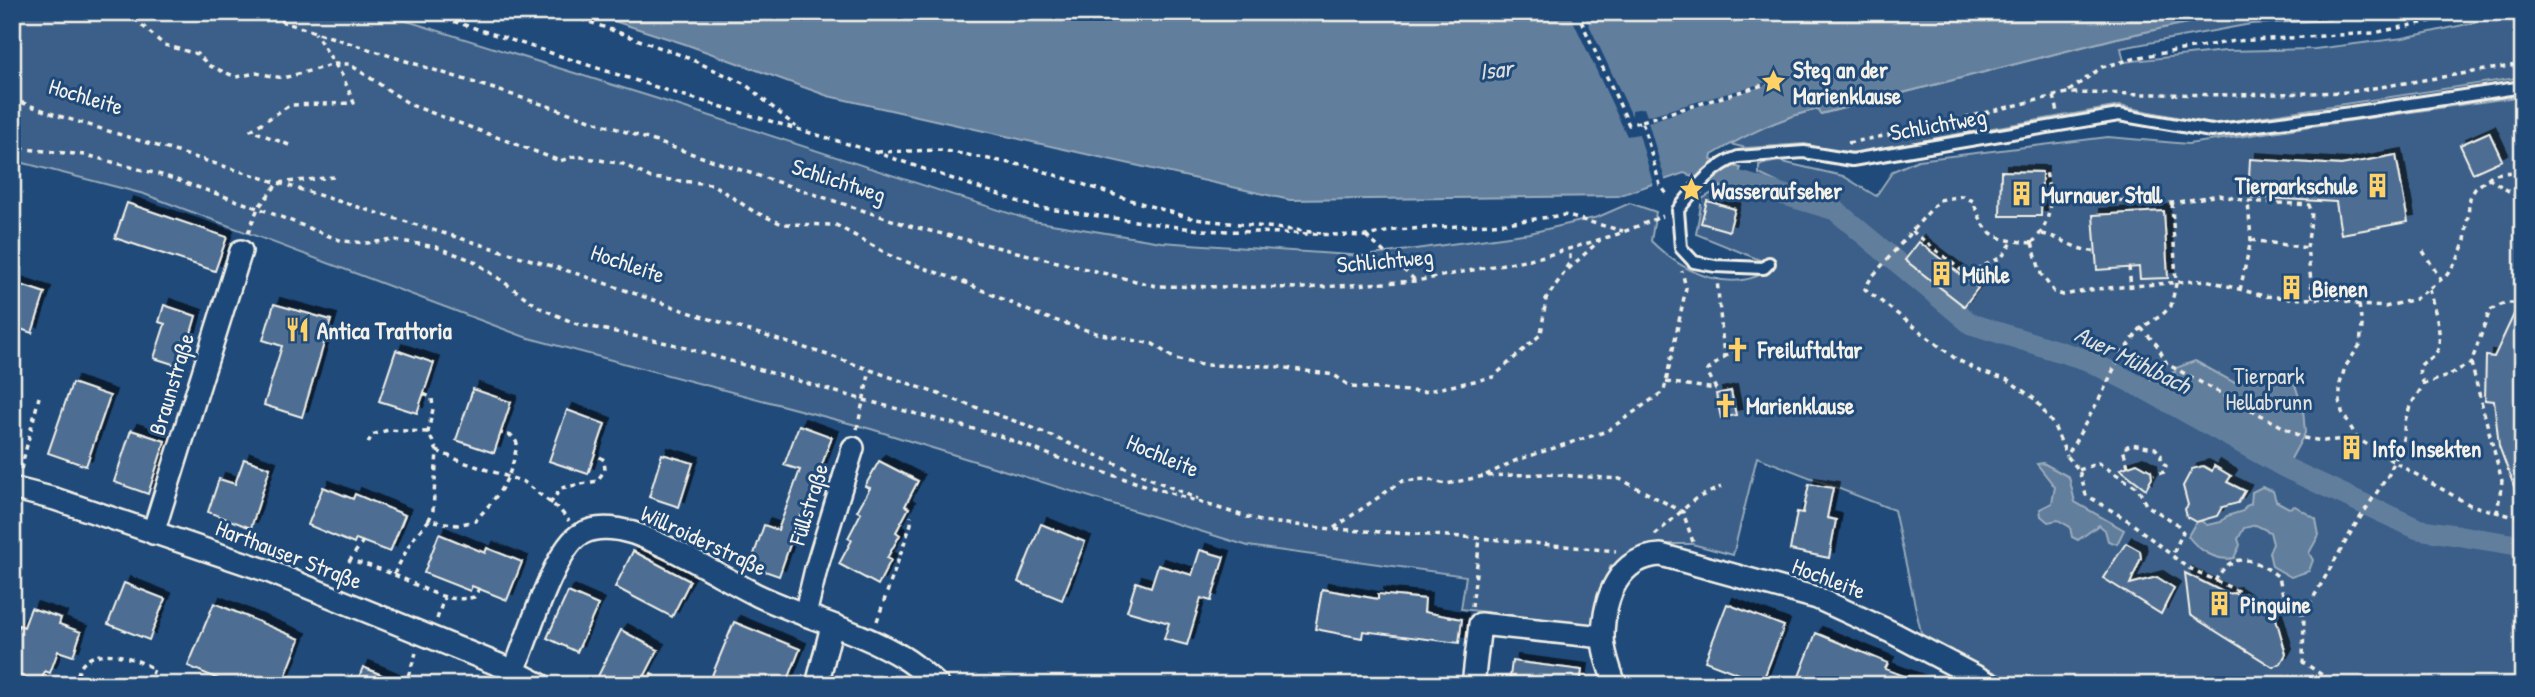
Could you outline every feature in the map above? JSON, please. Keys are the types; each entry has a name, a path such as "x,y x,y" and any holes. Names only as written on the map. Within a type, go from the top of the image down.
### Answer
{"street":[{"name":"Braunstraße","path":"153,533 241,251"},
{"name":"Füllstraße","path":"805,615 816,569 853,448"},
{"name":"Harthauser Straße","path":"12,488 55,499 268,571 514,671 541,685"},
{"name":"Willroiderstraße","path":"514,671 560,556 573,539 590,530 608,528 632,533 694,559 757,595 870,640 906,659 938,685"},
{"name":"Hochleite","path":"1637,561 1648,556 1661,555 1817,598 1891,632 1992,685"},
{"path":"1615,685 1606,660 1603,637 1609,599 1615,580 1637,561"},
{"path":"1473,685 1480,624 1603,637"},
{"path":"817,685 832,626"}],"lane":[{"name":"Schlichtweg","path":"1678,210 1696,188 1727,160 1738,157 1804,152 1852,160 2119,115 2211,131 2523,87"},
{"path":"1678,210 1681,248 1694,262 1716,266 1764,268 1769,263"}],"path":[{"path":"127,12 164,45 197,54 210,66 236,77 256,72 283,78 335,64 349,64 411,104 560,161 576,156 622,164 651,178 712,184 753,211 782,224 836,225 893,257 1038,314 1096,333 1153,344 1175,359 1202,365 1272,366 1334,375 1351,387 1423,392 1493,377 1541,334 1546,299 1570,262 1570,248"},
{"name":"Schlichtweg","path":"252,12 911,226 1156,286 1305,288 1416,281 1545,256 1625,232 1678,210"},
{"path":"425,12 665,90 875,152 1034,207 1200,230 1366,236 1395,230 1506,223 1564,215 1625,232"},
{"path":"562,12 687,57 745,84 799,129"},
{"path":"1577,12 1629,125 1773,82"},
{"path":"2067,93 2102,67 2145,56 2235,41 2374,33 2474,12"},
{"path":"289,145 251,130 290,105 354,103 343,76 313,32"},
{"path":"1841,144 1909,131 2067,93 2317,95 2523,64"},
{"name":"Hochleite","path":"12,99 59,116 581,275 870,370 1026,425 1216,507"},
{"path":"1642,121 1660,185"},
{"name":"Hochleite","path":"12,142 25,149 86,155 165,176 258,208 342,242 395,240 436,247 474,261 542,309 578,324 672,344 999,436 1060,459 1260,521 1622,552 1637,561"},
{"path":"875,152 941,150 1031,167 1194,219 1306,229 1333,235"},
{"path":"2046,171 2050,191 2049,222 2042,234 2032,243 1999,239 1985,228 1973,201 1963,195 1939,200 1876,272 1865,289 1956,359 1981,372 2008,380 2036,400 2054,426 2067,456 2079,470 2086,495 2129,521 2185,566 2246,595 2304,614"},
{"path":"2032,243 2041,274 2054,292 2063,295 2096,289 2206,280 2274,297 2336,298 2358,305 2385,307 2415,299 2441,280 2457,261 2465,241 2470,198 2474,189 2488,178 2504,172 2523,171"},
{"path":"241,251 258,208 278,183 334,177"},
{"path":"2488,178 2523,200"},
{"path":"2050,191 2106,200 2172,203 2219,195 2248,201 2309,205 2312,214 2307,248 2313,298"},
{"path":"2240,290 2251,240 2248,201"},
{"path":"2067,456 2120,356 2141,328 2171,306 2176,284 2172,203"},
{"path":"1912,231 1966,274 2002,257 2012,241"},
{"path":"2042,234 2063,239 2086,251 2096,251"},
{"path":"1366,236 1416,281"},
{"path":"1563,273 1601,239"},
{"path":"2251,240 2307,248"},
{"path":"1484,476 1517,460 1607,431 1664,391 1686,288 1681,248"},
{"path":"2423,251 2441,280"},
{"path":"1716,266 1724,357"},
{"path":"2129,267 2131,288"},
{"path":"2424,384 2419,368 2435,355 2439,347 2429,290"},
{"path":"2497,513 2502,481 2471,363 2490,310 2505,303 2523,303"},
{"path":"2358,305 2362,326 2360,345 2345,367 2340,384 2342,412 2357,438 2470,505 2497,513 2523,516"},
{"path":"2141,328 2157,345 2167,364 2303,438 2324,441 2357,438"},
{"path":"1666,382 1716,389 1707,371 1737,350"},
{"path":"2337,685 2303,662 2304,614 2395,462 2403,442 2410,406 2424,384 2445,377 2471,363"},
{"path":"853,448 870,370"},
{"path":"394,574 412,540 429,520 433,510 437,451 428,432 433,409 432,398 424,394"},
{"path":"23,461 39,397"},
{"path":"368,443 372,435 388,430 428,432"},
{"path":"429,520 457,525 475,521 510,477 517,443 512,436 500,433"},
{"path":"2128,466 2123,449 2131,444 2155,448 2166,466 2164,472 2154,475"},
{"path":"437,451 523,482 559,510"},
{"path":"550,504 561,488 597,481 605,470 604,460 595,453"},
{"path":"2079,470 2098,463 2139,487 2146,505 2176,523 2183,532 2172,556"},
{"path":"1332,529 1402,481 1426,479 1446,484 1484,476 1544,474 1620,479 1683,512 1698,564"},
{"path":"1651,537 1695,499 1721,487"},
{"path":"870,640 911,524 911,516"},
{"path":"1480,538 1471,612 1480,624"},
{"path":"343,574 363,541"},
{"path":"350,560 394,574 444,598 464,600 474,597 479,589"},
{"path":"2215,581 2230,562 2254,562 2279,577 2286,609"},
{"path":"438,615 444,598"},
{"path":"405,685 423,634"},
{"path":"75,685 81,668 87,661 112,654 140,660 154,669 148,685"},
{"path":"650,673 657,677 653,685"}],"green space":[{"name":"Tierpark Hellabrunn","path":"12,12 378,12 655,98 1033,221 1161,242 1365,256 1530,233 1598,217 1630,203 1656,212 1651,241 1664,253 1694,272 1726,280 1743,280 1775,266 1696,234 1702,199 1738,177 1778,183 1759,174 1759,165 1778,161 1843,176 1876,196 1893,171 1918,160 2108,137 2188,144 2523,96 2523,685 2020,685 1922,637 1894,510 1757,457 1733,555 1692,544 1651,544 1610,567 1598,626 1461,609 1466,576 1248,546 871,429 525,337 144,194 12,160"},
{"path":"2238,12 2334,12 2330,20 2251,24 2121,48 2124,62 2225,51 2315,49 2403,38 2523,12 2523,77 2212,124 2120,106 1849,155 1805,144 1746,148 1730,144 1773,123 1807,112 1819,109 1821,114 2117,38"}],"water":[{"name":"Isar","path":"586,12 2238,12 2117,38 1820,114 1818,109 1790,117 1750,134 1712,155 1711,160 1741,168 1733,191 1684,173 1618,196 1290,200 828,96 685,44"},
{"name":"Auer Mühlbach","path":"2195,361 2233,382 2273,377 2285,378 2295,385 2303,409 2305,433 2286,468 2145,389 2152,377 2175,372 2176,368"},
{"path":"2043,463 2069,477 2075,502 2124,530 2117,544 2108,541 2105,530 2099,525 2078,540 2072,537 2070,527 2058,520 2048,522 2041,516 2040,509 2052,503 2055,487 2037,464"},
{"path":"2262,487 2273,491 2276,501 2289,508 2295,506 2316,519 2319,535 2309,553 2313,560 2309,571 2291,577 2272,566 2269,552 2273,544 2270,532 2256,525 2244,528 2238,539 2240,545 2234,558 2228,559 2208,554 2188,536 2196,522 2201,521 2207,525 2221,522 2227,516 2243,511 2251,504 2252,492"}],"pier":[{"path":"1569,12 1583,12 1632,116 1632,110 1644,108 1647,116 1774,80 1775,82 1648,122 1666,183 1654,187 1639,134 1627,136"}],"building":[{"path":"2489,132 2502,160 2473,173 2460,145"},
{"path":"2396,155 2408,222 2341,234 2336,202 2248,197 2250,159 2341,165"},
{"name":"Murnauer Stall","path":"2001,171 2042,172 2041,216 2000,216"},
{"path":"1707,201 1735,209 1729,231 1701,223"},
{"path":"127,203 227,237 215,271 115,238"},
{"path":"2164,211 2168,278 2140,279 2139,267 2097,270 2093,215"},
{"name":"Mühle","path":"1919,242 1978,288 1964,306 1905,260"},
{"path":"12,282 45,293 32,333 12,326"},
{"path":"2523,295 2521,505 2499,446 2494,401 2485,400 2486,356 2494,357"},
{"path":"274,304 331,320 302,417 264,405 282,346 263,340"},
{"path":"164,305 196,316 189,340 184,339 176,365 154,358 165,324 159,322"},
{"path":"396,350 434,363 417,413 379,401"},
{"path":"72,383 110,396 86,466 48,453"},
{"path":"473,389 511,402 494,453 456,440"},
{"name":"Marienklause","path":"1731,391 1736,415 1721,418 1716,394"},
{"path":"567,410 605,424 588,474 549,461"},
{"path":"799,425 832,437 804,518 800,516 779,576 750,566 764,525 778,530 800,470 784,465"},
{"path":"131,430 165,441 148,494 114,482"},
{"path":"662,454 693,463 679,507 649,497"},
{"path":"244,459 270,468 251,528 208,512 219,479 235,484"},
{"path":"879,461 918,481 905,506 909,508 896,532 900,535 887,558 891,560 878,585 839,564 852,540 848,538 861,513 857,511 870,488 865,486"},
{"path":"2137,463 2151,471 2152,478 2146,489 2120,469"},
{"path":"2203,466 2212,471 2214,466 2231,476 2227,482 2245,491 2238,503 2222,507 2217,516 2196,522 2187,517 2185,509 2188,505 2183,486 2192,469"},
{"path":"1809,484 1833,488 1827,518 1836,520 1829,558 1790,550 1797,512 1803,513"},
{"path":"323,487 353,499 355,494 405,515 390,552 356,539 354,544 308,525"},
{"path":"1041,524 1085,542 1062,600 1018,582"},
{"path":"439,534 485,553 487,548 522,562 507,600 472,586 470,591 424,573"},
{"path":"2126,543 2140,551 2141,558 2130,584 2157,577 2174,588 2161,614 2103,578"},
{"path":"1200,550 1224,557 1211,601 1201,598 1187,645 1164,639 1169,623 1127,611 1136,582 1151,587 1158,565 1192,575"},
{"path":"633,551 690,581 672,617 615,587"},
{"name":"Pinguine","path":"2185,573 2227,594 2234,593 2254,606 2259,603 2275,615 2286,654 2281,663 2273,667 2190,615"},
{"path":"124,583 165,599 149,640 108,624"},
{"path":"1322,589 1378,599 1378,594 1425,599 1424,612 1462,619 1459,643 1363,631 1362,638 1315,629"},
{"path":"568,592 598,605 577,652 547,638"},
{"path":"214,603 300,639 282,685 232,685 188,666"},
{"path":"1727,604 1784,626 1762,683 1705,661"},
{"path":"31,608 61,618 59,624 81,632 73,656 58,651 50,673 45,671 40,683 12,673 12,646 19,625 24,627"},
{"path":"734,622 800,649 786,685 708,685"},
{"path":"621,630 658,650 640,685 605,685 596,680"},
{"path":"1816,633 1888,663 1885,669 1923,683 1811,685 1798,679"},
{"path":"1512,661 1582,670 1580,685 1509,685"},
{"path":"363,667 405,685 356,685"}],"waterway":[{"name":"Auer Mühlbach","path":"1741,182 1835,210 1971,324 2087,360 2145,389 2286,468 2418,529 2523,546"}],"place":[{"name":"Steg an der Marienklause","path":"1773,82"},
{"name":"Tierparkschule","path":"2378,185"},
{"name":"Wasseraufseher","path":"1691,190"},
{"name":"Murnauer Stall","path":"2021,194"},
{"name":"Mühle","path":"1942,274"},
{"name":"Bienen","path":"2292,288"},
{"name":"Antica Trattoria","path":"297,330"},
{"name":"Freiluftaltar","path":"1738,349"},
{"name":"Marienklause","path":"1726,405"},
{"name":"Info Insekten","path":"2352,448"},
{"name":"Pinguine","path":"2220,604"}]}
